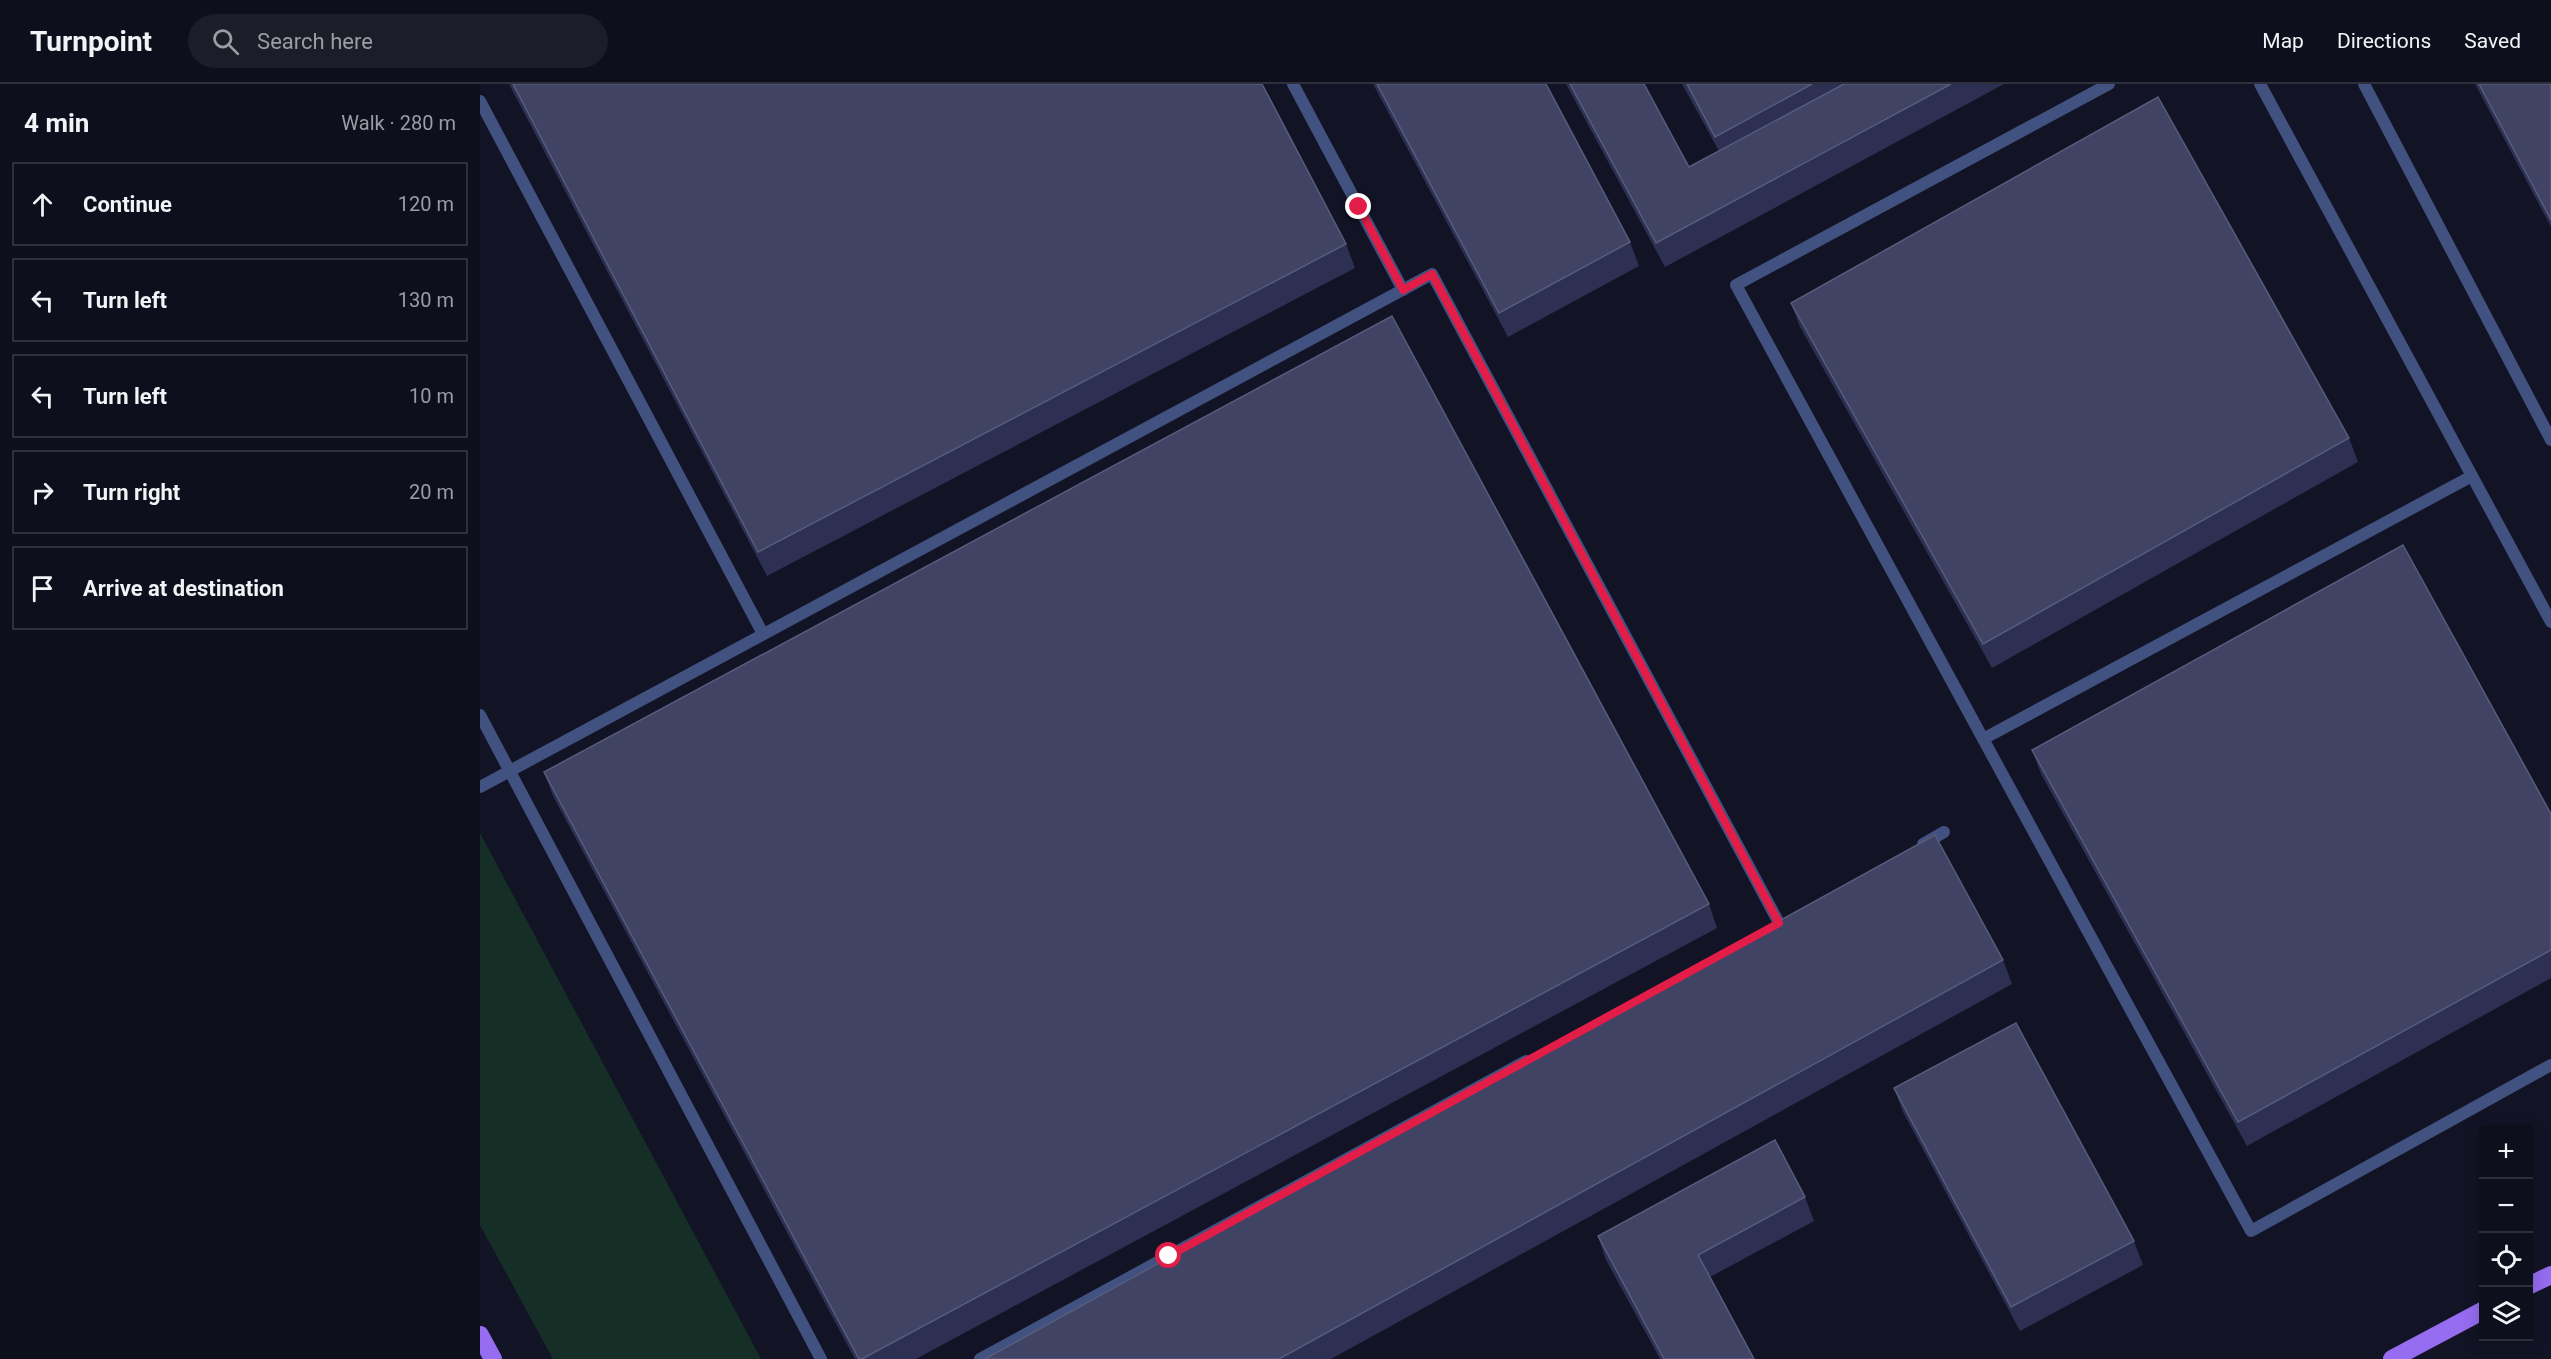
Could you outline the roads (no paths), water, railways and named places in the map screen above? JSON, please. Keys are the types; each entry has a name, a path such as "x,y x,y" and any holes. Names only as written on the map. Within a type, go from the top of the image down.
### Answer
{"main road":[{"path":"2533,1285 2551,1275"},
{"path":"2392,1359 2479,1313"},
{"path":"480,1335 492,1359"}],"lane":[{"path":"1293,84 1403,290"},
{"path":"2109,84 1736,285 2251,1231 2551,1065"},
{"path":"2260,84 2551,622"},
{"path":"2364,84 2551,440"},
{"path":"480,101 763,634"},
{"path":"480,787 1432,274 1779,923"},
{"path":"1983,739 2472,476"},
{"path":"480,715 821,1359"},
{"path":"1913,849 1944,832"},
{"path":"980,1359 1537,1055"}]}
